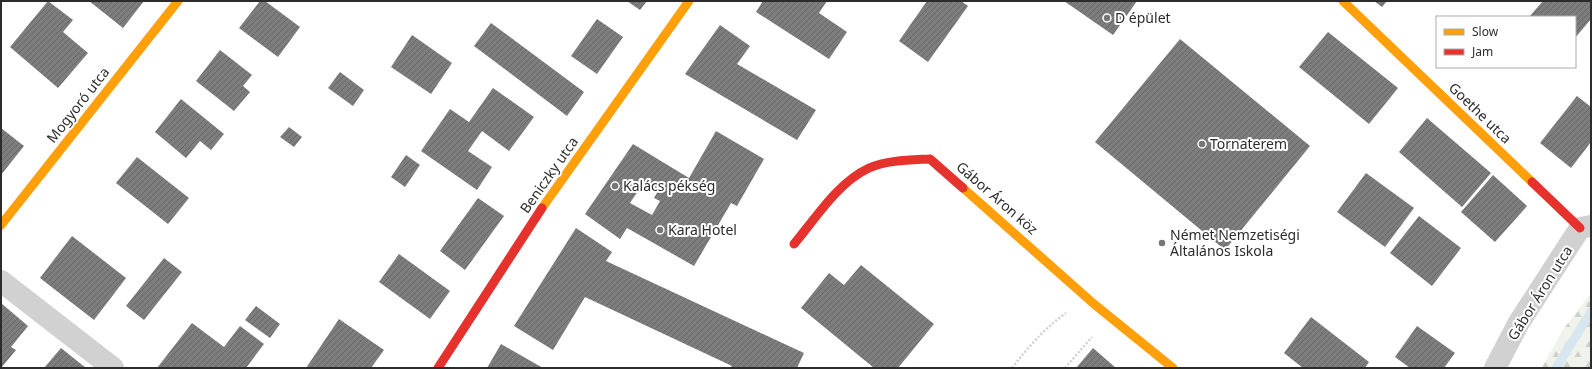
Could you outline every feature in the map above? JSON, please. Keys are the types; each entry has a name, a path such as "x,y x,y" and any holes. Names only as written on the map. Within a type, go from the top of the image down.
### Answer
{"street":[{"name":"Mogyoró utca","path":"1,225 178,1"},
{"name":"Beniczky utca","path":"438,368 545,204 689,1"},
{"name":"Goethe utca","path":"1343,1 1586,227"},
{"name":"Gábor Áron köz","path":"794,244 847,182 870,168 910,160 930,159 1094,304 1173,368"},
{"name":"Gábor Áron utca","path":"1495,368 1518,324 1586,227"},
{"path":"1,281 113,368"}],"path":[{"path":"1012,368 1032,342 1053,322 1069,310 1094,304"},
{"path":"1065,368 1090,338 1112,319"}],"green space":[{"path":"1591,293 1591,368 1542,368 1562,331"}],"building":[{"path":"48,1 73,20 63,32 88,53 58,88 10,47"},
{"path":"89,1 144,1 123,28"},
{"path":"260,1 265,1 300,27 278,57 239,28"},
{"path":"627,1 647,1 640,10"},
{"path":"763,1 827,1 819,13 847,32 829,59 756,12"},
{"path":"927,1 961,1 968,6 928,62 899,41"},
{"name":"D épület","path":"1064,1 1137,1 1113,35"},
{"path":"1374,1 1387,1 1382,7"},
{"path":"1543,1 1591,1 1591,19 1576,37 1576,16 1530,16"},
{"path":"597,19 623,37 597,74 571,56"},
{"path":"491,23 584,92 567,116 474,46"},
{"path":"720,25 750,46 737,64 816,110 797,140 685,74"},
{"path":"1328,32 1398,88 1369,124 1299,67"},
{"path":"412,35 452,63 431,94 391,67"},
{"name":"Tornaterem","path":"1180,39 1310,146 1225,250 1095,142"},
{"path":"220,50 252,75 243,86 250,92 234,111 196,81"},
{"path":"340,72 364,90 353,106 328,88"},
{"path":"493,88 534,117 509,151 482,131 468,151 492,167 477,190 421,151 450,109 469,122"},
{"path":"1577,96 1591,107 1591,142 1571,168 1540,143"},
{"path":"181,99 224,134 211,150 200,141 186,158 155,132"},
{"path":"1427,118 1491,173 1462,207 1399,152"},
{"path":"289,127 302,137 294,147 280,137"},
{"path":"1,128 24,146 1,175"},
{"path":"716,131 764,159 737,206 731,203 694,266 627,228 620,239 585,214 633,144 689,178","holes":["644,182 658,191 654,198 660,201 652,215 630,203"]},
{"path":"406,155 420,165 405,187 391,177"},
{"path":"137,157 189,198 168,224 116,183"},
{"path":"1366,173 1414,208 1385,247 1337,212"},
{"path":"1493,175 1527,206 1495,242 1461,212"},
{"path":"478,198 504,216 465,270 440,251"},
{"path":"1419,216 1461,248 1432,286 1390,253"},
{"path":"576,228 612,252 606,261 804,353 797,368 730,368 732,366 585,297 553,350 514,326"},
{"path":"72,236 126,278 94,320 40,278"},
{"path":"399,254 450,291 430,319 379,282"},
{"path":"164,258 182,272 144,320 126,306"},
{"path":"861,265 934,324 898,368 874,368 801,308 829,273 844,285"},
{"path":"1,303 28,326 11,347 16,350 1,368"},
{"path":"256,306 280,324 270,338 245,320"},
{"path":"1311,317 1369,362 1365,368 1303,368 1284,353"},
{"path":"339,319 384,350 371,368 306,368"},
{"path":"192,323 224,347 240,326 264,344 246,368 157,368"},
{"path":"1417,326 1455,353 1444,368 1410,368 1395,357"},
{"path":"501,344 543,368 487,368"},
{"path":"61,348 86,368 44,368"},
{"path":"1093,348 1116,368 1076,368"}],"waterway":[{"path":"1556,368 1591,312"}],"traffic: slow":[{"path":"1,225 178,1"},
{"path":"542,208 689,1"},
{"path":"1343,1 1532,182"},
{"path":"963,188 1094,304 1173,368"}],"traffic: jam":[{"path":"794,244 837,192 857,175 876,165 899,161 930,159 963,188"},
{"path":"1532,182 1580,228"},
{"path":"438,368 542,208"}],"place":[{"name":"D épület","path":"1107,18"},
{"name":"Tornaterem","path":"1202,144"},
{"name":"Kalács pékség","path":"615,186"},
{"name":"Kara Hotel","path":"660,230"},
{"name":"Német Nemzetiségi Általános Iskola","path":"1162,243"}]}
